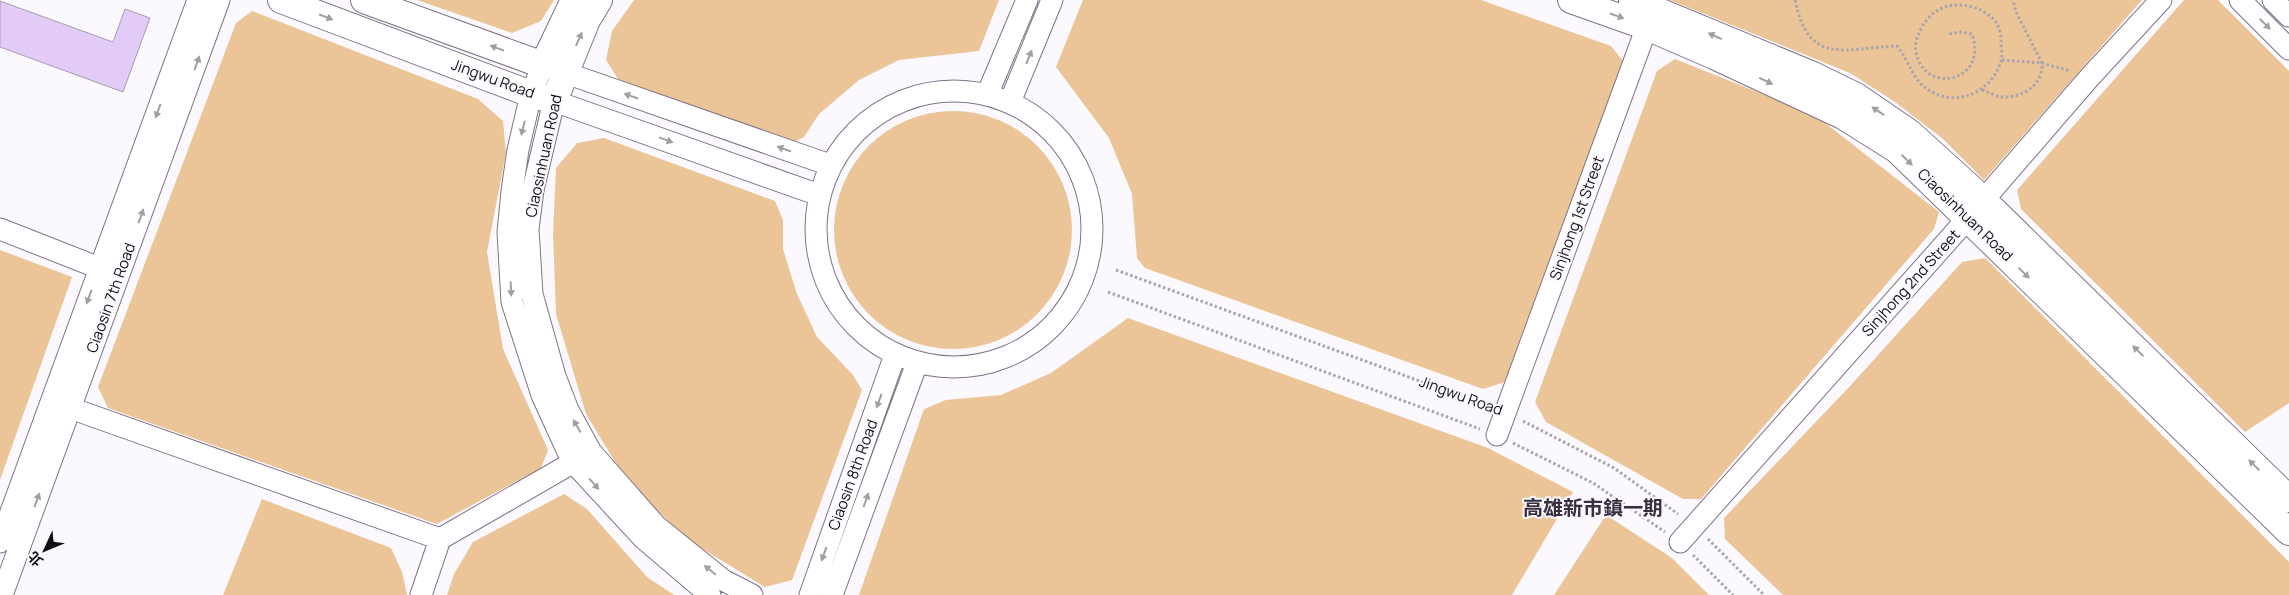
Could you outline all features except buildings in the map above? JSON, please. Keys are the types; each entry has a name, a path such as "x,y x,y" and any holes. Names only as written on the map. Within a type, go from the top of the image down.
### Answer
{"street":[{"name":"Ciaosin 7th Road","path":"110,272 198,0"},
{"name":"Ciaosin 7th Road","path":"2,595 61,404 110,272 219,0"},
{"name":"Jingwu Road","path":"281,0 543,97 819,195"},
{"name":"Jingwu Road","path":"364,0 553,69 830,165"},
{"name":"Ciaosinhuan Road","path":"574,0 543,97 528,229 532,294 555,376 582,456 643,538 710,595"},
{"name":"Ciaosinhuan Road","path":"553,69 599,0"},
{"path":"988,95 1027,0"},
{"path":"1010,102 1052,0"},
{"name":"Ciaosinhuan Road","path":"1571,0 1647,9 1813,75 1856,96 1910,133 1975,209 2289,532"},
{"name":"Sinjhong 2nd Street","path":"1680,542 2160,0"},
{"path":"2240,0 2289,48"},
{"path":"2273,0 2289,16"},
{"name":"Sinjhong 1st Street","path":"1497,435 1647,9"},
{"path":"939,91 988,95 1010,102 1039,120 1067,148 1085,183 1093,222 1090,261 1083,282 1063,317 1033,344 997,362 957,369 917,363 895,355 856,328 828,288 816,242 819,195 830,165 858,129 895,103 939,91"},
{"name":"Ciaosinhuan Road","path":"1975,209 2289,499"},
{"path":"0,230 110,272"},
{"name":"Ciaosin 8th Road","path":"810,595 895,355"},
{"name":"Ciaosin 8th Road","path":"832,595 917,363"},
{"name":"Ciaosin 7th Road","path":"0,542 61,404"},
{"path":"61,404 440,539"},
{"path":"421,595 440,539 582,456"},
{"name":"Ciaosinhuan Road","path":"582,456 656,526 723,580 752,595"}],"path":[{"path":"1794,0 1804,30 1814,43 1826,49 1845,51 1897,46 1904,54 1918,83 1936,95 1949,98 1966,97 1982,90 1995,76 2002,60 2001,35 1997,24 1989,15 1977,8 1951,3 1931,13 1919,32 1916,52 1921,65 1928,72 1948,80 1962,74 1972,64 1976,45 1972,34 1960,32 1949,34"},
{"path":"1982,90 1998,96 2013,96 2027,92 2043,73 2042,64 2016,12 2013,0"},
{"path":"2002,60 2042,64 2089,78"},
{"name":"Jingwu Road","path":"1116,270 1506,412 1614,468 1694,526 1764,595"},
{"name":"Jingwu Road","path":"1108,292 1497,435 1593,483 1680,542 1733,595"}],"shaded area":[{"path":"417,0 554,0 541,21 512,33"},
{"path":"634,0 999,0 979,51 899,60 859,80 819,114 804,137 793,143 618,79 606,60 612,31"},
{"path":"1083,0 1481,0 1611,46 1623,61 1505,382 1483,389 1145,268 1137,258 1132,194 1109,138 1056,67"},
{"path":"1670,0 2142,0 1984,180 1942,138 1895,102 1850,73"},
{"path":"2184,0 2218,0 2289,71 2289,403 2245,432 2021,209 2017,190"},
{"path":"252,11 478,99 503,121 506,153 487,252 503,349 548,450 541,468 437,524 108,408 98,387 236,23"},
{"path":"1675,59 1815,115 1939,212 1934,229 1701,499 1683,499 1546,422 1535,402 1657,71"},
{"path":"953,111 987,116 998,120 1019,131 1037,146 1052,164 1063,185 1067,196 1072,230 1067,264 1063,275 1052,296 1037,314 1019,329 998,340 987,344 953,349 919,344 908,340 887,329 869,314 854,296 843,275 839,264 834,230 839,196 843,185 854,164 869,146 887,131 908,120 919,116"},
{"path":"604,138 775,201 783,220 783,249 797,294 817,337 853,375 862,390 792,580 765,587 693,543 629,485 586,414 556,314 553,234 556,168 577,143"},
{"path":"0,250 72,277 0,480"},
{"path":"1985,258 2289,562 2289,595 1783,595 1725,539 1724,518 1851,385 1962,262"},
{"path":"1128,318 1488,448 1573,492 1512,595 859,595 924,409 946,400 1001,395 1051,373"},
{"path":"564,494 587,509 647,577 674,595 447,595 454,574 473,542"},
{"path":"262,499 391,548 402,572 407,595 223,595"},
{"path":"1606,515 1672,558 1709,595 1554,595"}],"district":[{"name":"高雄新市鎮一期","path":"1593,508"}]}
